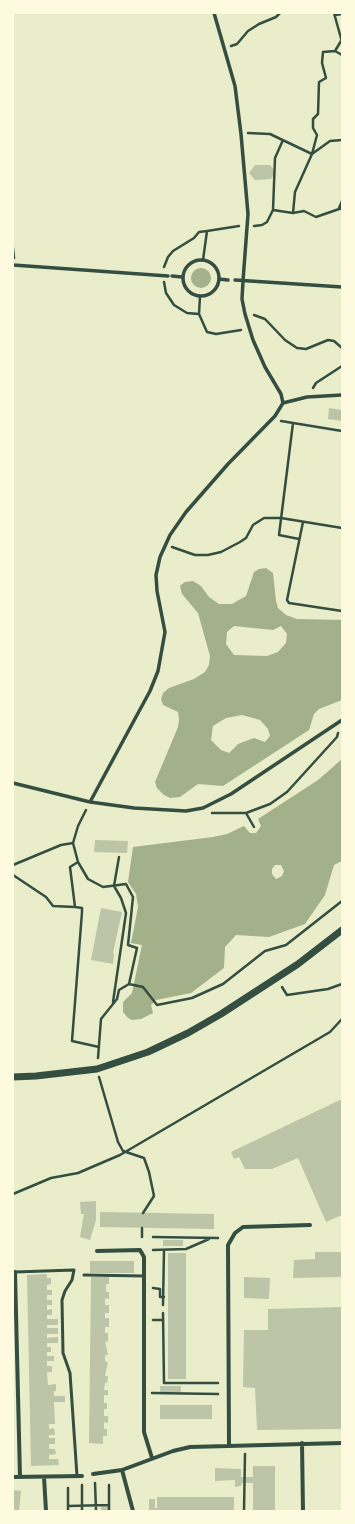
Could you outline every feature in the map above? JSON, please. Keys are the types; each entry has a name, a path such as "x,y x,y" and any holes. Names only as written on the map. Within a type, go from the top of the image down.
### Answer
{"street":[{"path":"214,13 235,86 241,134 248,226 242,299 249,328 265,367 281,394 284,403"},
{"path":"197,260 203,260 212,263 216,267 219,279 217,286 212,292 200,296 191,293 186,289 182,277 183,271 187,265 197,260"},
{"path":"13,265 182,277"},
{"path":"219,279 228,280"},
{"path":"235,280 342,287"},
{"path":"90,802 150,691 158,671 166,632 157,591 156,575 160,557 170,535 186,512 228,464 274,416 284,403 312,396 342,395"},
{"path":"13,784 90,802 167,811 186,811 202,808 231,794 342,720"},
{"path":"13,1077 97,1069 148,1052 188,1033 221,1014 298,964 342,930"},
{"path":"229,1445 228,1245 235,1234 243,1227 310,1225"},
{"path":"97,1251 140,1250 144,1257 144,1432 152,1458"},
{"path":"15,1272 14,1305 20,1477"},
{"path":"302,1443 303,1511"},
{"path":"93,1474 122,1470 152,1458 190,1446 342,1443"},
{"path":"122,1470 133,1511"},
{"path":"13,1477 82,1476"},
{"path":"44,1477 46,1511"}],"lane":[{"path":"15,1272 74,1270 62,1300 63,1353 70,1373 77,1476"},
{"path":"84,1275 144,1276"}],"path":[{"path":"225,48 237,44 248,31 259,24 276,17 280,13"},
{"path":"335,51 342,41 335,14 342,14"},
{"path":"293,213 295,192 312,154 317,135 313,128 313,119 318,114 319,82 326,78 322,63 323,52 335,51 342,55"},
{"path":"241,134 270,134 312,154"},
{"path":"199,314 187,314 174,305 166,293 168,276 164,267 173,251 194,238 199,232 262,225 267,222 274,210 275,158 283,140"},
{"path":"312,154 330,141 342,140"},
{"path":"274,210 293,213 304,211 316,217 340,208 342,201"},
{"path":"203,260 207,231"},
{"path":"200,296 199,314 203,326 211,334 225,334 249,328"},
{"path":"245,314 265,319 285,340 297,348 306,349 328,340 334,341 342,348"},
{"path":"312,396 312,389 316,383 342,366"},
{"path":"274,416 280,421 342,431"},
{"path":"293,423 279,535 299,539"},
{"path":"166,544 195,555 208,556 221,552 240,542 258,521 264,518 281,518 342,528"},
{"path":"303,522 287,600 289,603 342,611"},
{"path":"202,808 210,813 246,814 270,804 287,792 337,737 339,730"},
{"path":"90,802 78,826 73,843 78,862 88,879 103,887 126,884 133,897 128,945 137,948 129,984"},
{"path":"246,814 254,827"},
{"path":"13,865 61,845 73,843"},
{"path":"112,1002 126,913 121,898 114,886 119,857"},
{"path":"74,907 70,866 78,862"},
{"path":"13,875 46,897 53,906 82,908 72,1041 99,1047"},
{"path":"123,1151 112,1122 97,1069 100,1019 112,1002 117,999 119,990 129,984 143,987 157,1005 192,998 223,984 265,951 286,945 342,902"},
{"path":"282,987 287,995 328,989 342,984"},
{"path":"13,1194 51,1178 78,1173 106,1161 330,1032 342,1019"},
{"path":"123,1151 144,1158 149,1172 154,1196 143,1213"},
{"path":"142,1228 142,1237"},
{"path":"153,1238 218,1238"},
{"path":"153,1250 186,1249 212,1238"},
{"path":"163,1305 164,1250"},
{"path":"153,1288 160,1289 160,1297 164,1297"},
{"path":"163,1313 164,1383 218,1383"},
{"path":"152,1320 163,1320"},
{"path":"152,1393 218,1394"},
{"path":"244,1511 245,1454"},
{"path":"96,1483 96,1510"},
{"path":"82,1485 82,1510"},
{"path":"108,1485 109,1510"},
{"path":"68,1488 68,1511"},
{"path":"68,1506 109,1505"}],"shaded area":[{"path":"201,268 208,271 211,278 208,285 201,288 194,285 191,278 194,271"},
{"path":"266,568 273,573 278,608 286,615 297,619 342,620 342,700 319,709 314,714 309,730 223,786 198,784 180,797 170,798 164,795 157,788 155,782 178,727 179,720 178,712 163,705 161,699 163,693 169,688 194,679 205,672 209,665 210,656 198,613 182,594 180,586 185,582 193,581 201,586 209,597 219,604 232,604 246,596 254,572 259,569","holes":["234,626 273,630 281,626 287,634 286,643 278,652 267,656 234,655 226,644 227,632","242,715 260,720 268,729 270,736 265,742 254,738 238,744 229,753 221,750 211,740 213,726 226,718"]},
{"path":"342,759 342,861 334,865 325,895 305,924 269,937 236,935 225,947 224,968 191,993 156,1000 151,1005 153,1013 141,1019 132,1020 128,1018 123,1012 123,1002 132,993 142,945 131,943 138,907 136,894 128,882 133,847 213,837 227,834 244,826 250,833 256,833 261,826 258,819 318,780","holes":["275,865 281,865 284,871 282,876 276,879 272,874 272,869"]}],"building":[{"path":"255,165 270,165 276,172 271,179 255,180 249,173"},
{"path":"329,408 342,410 342,421 328,419"},
{"path":"95,840 128,841 127,853 94,852"},
{"path":"101,908 122,912 113,953 113,964 91,960"},
{"path":"342,1099 342,1215 326,1222 298,1158 272,1169 245,1169 239,1157 234,1159 231,1152"},
{"path":"96,1201 96,1220 90,1240 80,1237 84,1214 81,1214 80,1202"},
{"path":"100,1212 214,1214 214,1229 100,1227"},
{"path":"163,1240 183,1240 183,1246 163,1246"},
{"path":"315,1252 342,1252 342,1277 293,1278 294,1260 315,1259"},
{"path":"168,1253 186,1253 186,1379 168,1379"},
{"path":"90,1261 134,1261 134,1273 90,1273"},
{"path":"47,1274 47,1278 51,1278 51,1284 47,1285 47,1290 52,1290 52,1295 47,1295 47,1300 52,1300 52,1305 47,1305 47,1310 52,1309 52,1315 47,1315 47,1319 58,1319 58,1325 47,1325 47,1328 58,1328 58,1334 47,1334 47,1338 58,1337 58,1343 47,1343 47,1347 51,1347 51,1352 47,1352 47,1356 54,1356 54,1361 47,1361 47,1366 52,1366 52,1372 47,1372 48,1385 56,1384 54,1396 65,1396 65,1402 54,1402 55,1424 49,1424 49,1429 54,1428 55,1435 49,1435 49,1438 55,1438 55,1444 49,1444 49,1449 55,1449 56,1454 49,1455 49,1459 58,1459 59,1465 31,1466 27,1275"},
{"path":"91,1277 109,1277 109,1284 106,1284 106,1292 109,1292 109,1299 105,1298 105,1305 109,1305 109,1313 105,1313 105,1318 109,1318 109,1327 105,1327 105,1333 108,1333 108,1342 105,1341 108,1355 105,1355 105,1361 108,1362 105,1376 108,1376 104,1390 108,1390 108,1395 104,1395 104,1403 107,1403 107,1409 104,1409 104,1416 108,1416 108,1423 104,1422 104,1429 107,1429 107,1436 103,1436 103,1444 89,1443"},
{"path":"244,1277 270,1278 269,1299 244,1298"},
{"path":"342,1307 342,1429 257,1430 255,1388 243,1387 244,1330 268,1330 268,1309"},
{"path":"160,1386 181,1386 181,1392 160,1392"},
{"path":"160,1405 212,1405 212,1419 160,1419"},
{"path":"253,1466 275,1466 275,1511 253,1511 253,1483 242,1483 241,1486 235,1487 235,1480 215,1481 215,1468 241,1469 241,1477 253,1477"},
{"path":"13,1490 21,1491 19,1511 13,1511"},
{"path":"157,1497 234,1497 234,1511 149,1511 149,1499 155,1499 155,1508 157,1508"},
{"path":"101,1507 108,1507 108,1511 101,1511"}]}
